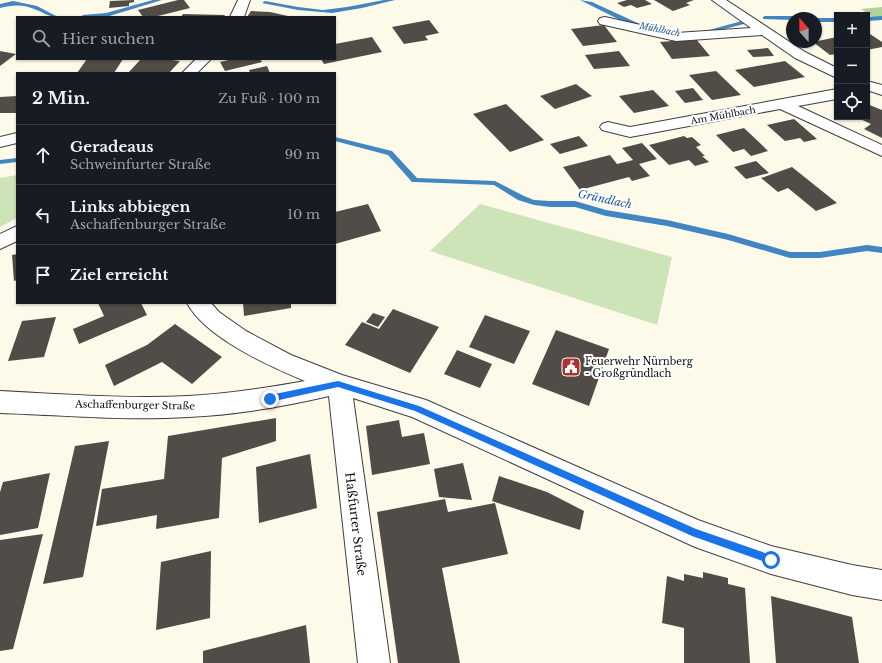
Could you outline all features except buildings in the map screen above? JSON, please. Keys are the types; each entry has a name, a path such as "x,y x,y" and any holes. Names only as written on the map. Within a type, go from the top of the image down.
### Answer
{"street":[{"path":"237,16 244,0"},
{"path":"718,0 766,30 800,55 834,72"},
{"path":"605,21 676,37 766,30"},
{"path":"189,72 203,60"},
{"name":"Am Mühlbach","path":"608,127 630,132 834,95"},
{"path":"782,104 882,151"},
{"path":"0,142 16,138"},
{"path":"0,242 16,234"},
{"path":"199,304 211,318 238,337 283,362 338,384 417,408 695,533 771,560 852,580 882,585"},
{"path":"270,399 283,380 283,362"},
{"name":"Aschaffenburger Straße","path":"0,402 176,407 270,399 338,384"},
{"name":"Haßfurter Straße","path":"338,384 374,663"}],"green space":[{"path":"882,7 882,19 876,19 870,15 870,12 866,12 861,9"},
{"path":"16,175 16,219 0,227 0,178"},
{"path":"480,204 672,257 657,325 430,251"}],"waterway":[{"name":"Mühlbach","path":"94,16 106,15 159,0"},
{"name":"Mühlbach","path":"265,3 306,10 332,11 392,0"},
{"name":"Mühlbach","path":"583,0 626,21 641,26"},
{"name":"Mühlbach","path":"0,6 13,3 35,7 53,16"},
{"name":"Mühlbach","path":"765,18 786,18"},
{"name":"Mühlbach","path":"870,19 882,18"},
{"name":"Mühlbach","path":"822,20 834,20"},
{"name":"Mühlbach","path":"701,33 742,23"},
{"name":"Gründlach","path":"336,139 390,153 415,180 495,183 521,198 534,202 550,204 575,204 606,213 667,223 728,237 790,255 820,255 867,248 882,250"},
{"name":"Gründlach","path":"0,162 16,160"}],"place":[{"name":"Feuerwehr Nürnberg - Großgründlach","path":"571,367"}],"route":[{"path":"270,399 338,384 417,408 695,533 771,560"}]}
